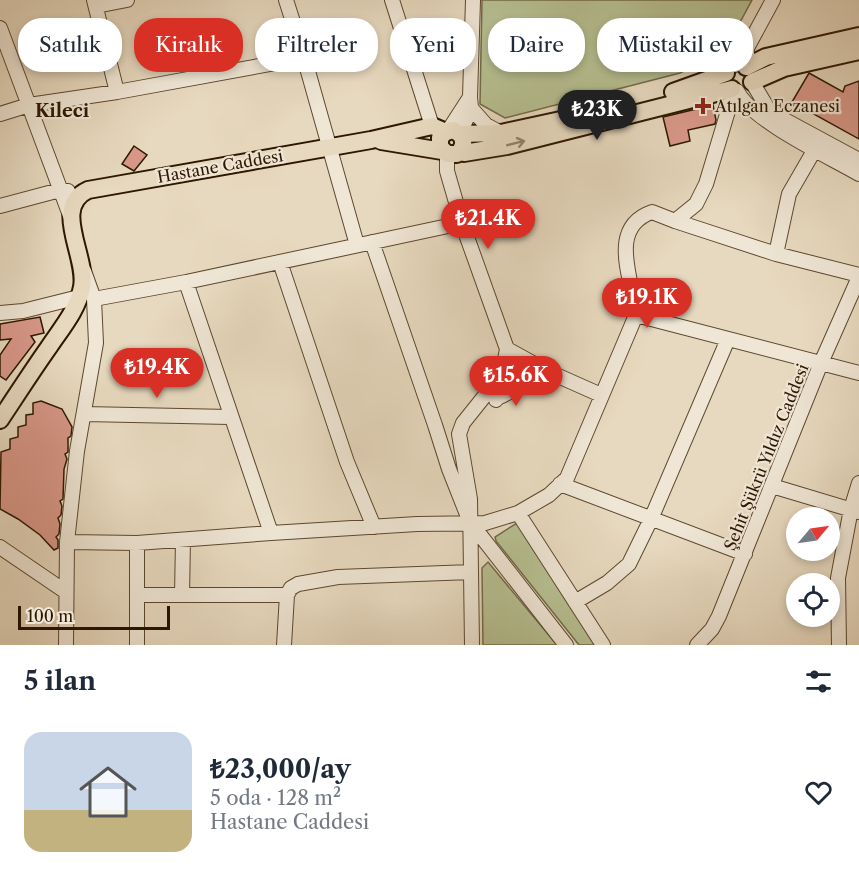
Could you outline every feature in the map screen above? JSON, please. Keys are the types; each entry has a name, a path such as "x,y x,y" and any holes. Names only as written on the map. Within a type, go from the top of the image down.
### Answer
{"main road":[{"name":"Hastane Caddesi","path":"76,204 88,190 328,147 446,131 501,133 642,101 698,85 738,80 766,57 859,36"},
{"name":"Hastane Caddesi","path":"371,140 464,153 507,146 738,80 859,51"},
{"path":"446,131 463,143 449,152"},
{"path":"0,420 70,315 86,298 76,204"}],"street":[{"path":"117,92 95,3 127,0"},
{"path":"286,0 291,18"},
{"path":"392,0 446,131 471,103"},
{"path":"472,0 471,103 486,125 501,133"},
{"path":"675,221 696,204 706,184 747,48 773,0"},
{"path":"0,27 60,190 76,204"},
{"path":"0,114 29,105 117,92 255,67"},
{"path":"307,72 357,245"},
{"path":"738,80 748,107 765,120 859,174"},
{"path":"738,80 770,112 859,160"},
{"path":"776,254 789,194 815,149"},
{"path":"449,152 447,171 462,223 513,365 513,376 496,400"},
{"path":"60,190 76,204"},
{"path":"0,206 60,190"},
{"path":"67,542 137,543 374,527 485,523 518,513 549,495 567,478 636,315 625,249 633,223 641,216 652,212 776,254 859,276"},
{"path":"0,313 23,311 186,282 462,223"},
{"path":"372,242 449,469 470,522 566,645"},
{"path":"280,262 347,462 374,527"},
{"name":"Şehit Şükrü Yıldız Caddesi","path":"705,643 719,616 821,363 859,276"},
{"path":"186,282 271,533"},
{"path":"66,645 67,542 77,451 96,343 86,298"},
{"path":"636,315 859,373"},
{"path":"575,602 607,583 629,564 651,519 728,339"},
{"path":"507,349 547,371 601,395"},
{"path":"472,645 470,499 459,434 463,423 499,378 507,349"},
{"path":"469,416 547,371"},
{"path":"84,414 230,417"},
{"path":"839,645 838,578 855,510 859,483"},
{"path":"560,484 745,554"},
{"path":"772,486 855,510"},
{"path":"518,513 603,645"},
{"path":"182,595 183,540"},
{"path":"136,645 137,543"},
{"path":"0,547 66,592"},
{"path":"284,645 287,595 291,588 298,584 338,577 471,572"},
{"path":"137,595 287,595"}],"green space":[{"path":"482,0 752,0 742,18 597,18 597,72 682,72 680,73 505,118 480,104"},
{"path":"517,523 596,645 579,645 496,541 495,537"},
{"path":"488,562 557,645 483,645 482,568"}],"building":[{"path":"809,73 843,92 845,86 859,81 859,139 792,102"},
{"path":"713,105 715,124 688,130 690,141 670,146 663,117"},
{"path":"134,146 147,155 134,171 122,164"},
{"path":"40,317 44,333 31,336 35,342 6,380 0,376 0,355 11,339 0,340 0,324"},
{"path":"41,401 62,409 72,427 71,436 68,438 68,452 65,454 67,459 64,469 63,499 60,501 62,506 61,515 58,518 59,534 56,537 58,548 54,550 40,535 0,509 1,452 10,449 10,439 18,437 18,427 26,425 26,415 33,414 33,403"}],"place":[{"name":"Atılgan Eczanesi","path":"703,106"}],"district":[{"name":"Kileci","path":"62,111"}]}
